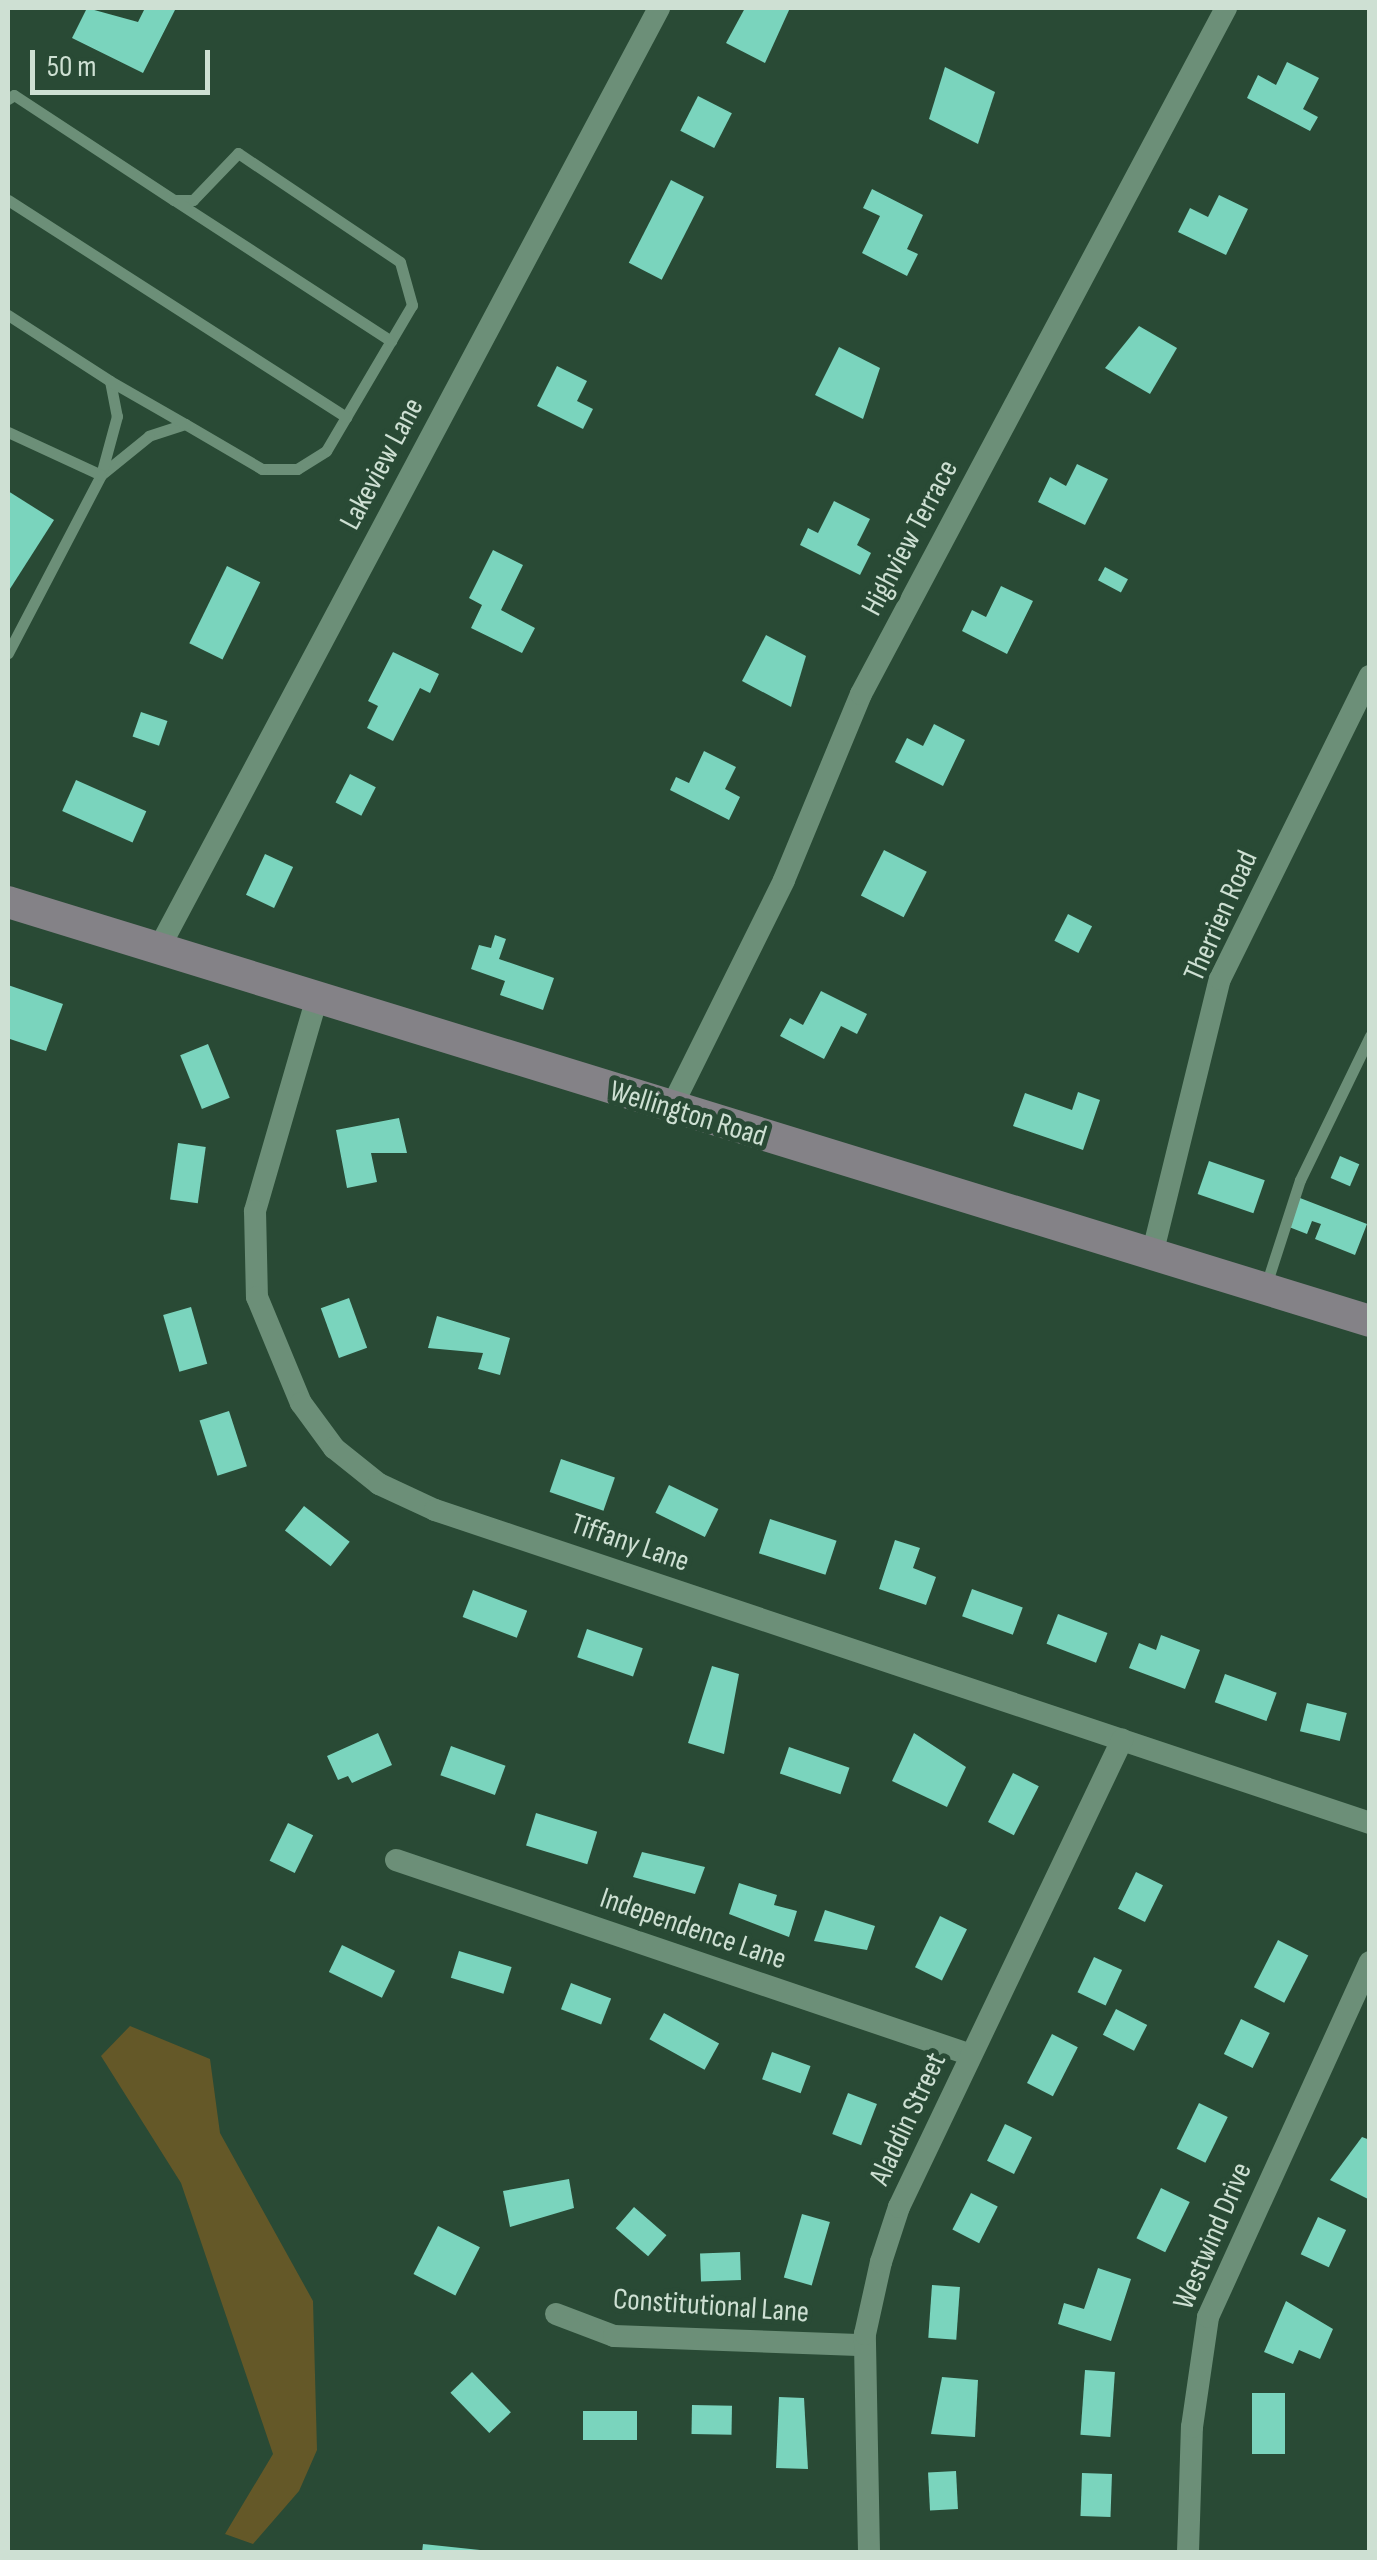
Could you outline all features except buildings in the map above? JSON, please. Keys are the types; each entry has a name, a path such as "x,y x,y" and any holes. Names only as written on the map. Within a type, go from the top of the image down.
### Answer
{"main road":[{"name":"Wellington Road","path":"8,902 316,1001 1370,1322"}],"street":[{"name":"Lakeview Lane","path":"158,950 659,8"},
{"name":"Highview Terrace","path":"671,1108 784,880 861,694 1226,8"},
{"name":"Therrien Road","path":"1152,1255 1220,979 1370,676"},
{"name":"Tiffany Lane","path":"316,1001 251,1240 257,1297 274,1352 334,1448 379,1484 434,1510 1370,1824"},
{"name":"Aladdin Street","path":"869,2552 865,2344 899,2207 1122,1740"},
{"name":"Independence Lane","path":"396,1860 972,2055"},
{"name":"Westwind Drive","path":"1188,2552 1192,2428 1208,2318 1370,1962"},
{"name":"Constitutional Lane","path":"556,2314 614,2336 865,2344"}],"lane":[{"path":"8,98 14,95 391,341"},
{"path":"8,315 110,382 262,470 298,469 326,451 412,305 400,262 238,154 219,164 193,200 174,200"},
{"path":"8,200 346,416"},
{"path":"8,652 101,474 117,416 110,382"},
{"path":"101,474 149,436 185,424"},
{"path":"8,432 101,474"},
{"path":"1265,1290 1300,1180 1370,1036"}],"shaded area":[{"path":"130,2026 210,2059 220,2133 313,2301 317,2450 299,2491 253,2544 225,2534 273,2454 181,2183 101,2056"}]}
